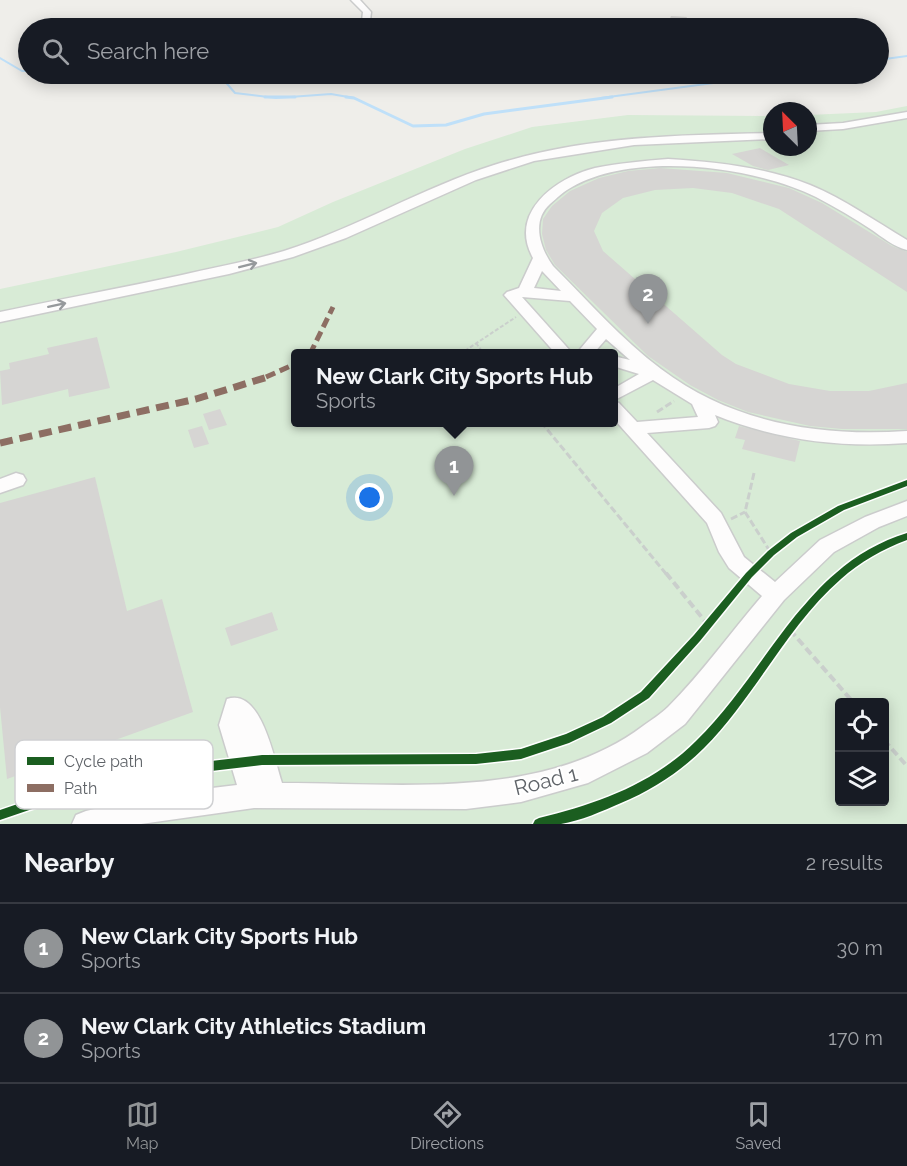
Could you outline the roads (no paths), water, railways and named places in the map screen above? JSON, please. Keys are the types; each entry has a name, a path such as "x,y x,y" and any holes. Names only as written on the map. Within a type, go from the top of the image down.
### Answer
{"street":[{"path":"355,0 367,12 366,18"},
{"path":"817,127 877,121 907,115"},
{"path":"817,134 857,132 907,123"},
{"path":"0,305 276,245 347,221 490,161 544,147 639,133 763,129"},
{"path":"0,317 244,266 286,255 360,228 471,178 544,156 646,140 763,136"},
{"path":"907,246 831,200 789,182 724,167 666,163 627,166 598,172 574,181 554,193 540,207 532,223 532,241 540,260 654,372 699,400 743,418 801,433 844,439 907,437"},
{"path":"525,291 540,260"},
{"path":"561,349 512,295 525,291 576,297"},
{"path":"588,349 607,328"},
{"path":"618,363 654,372"},
{"path":"618,393 654,372"},
{"path":"632,428 709,422 699,400"},
{"path":"618,413 714,518 731,556 749,575 776,594"},
{"name":"Road 1","path":"213,801 263,795 466,796 521,790 588,771 638,745 676,716 776,594 827,546 872,522 907,508"},
{"name":"Road 1","path":"86,824 150,809"}],"waterway":[{"path":"889,58 907,56"},
{"path":"0,58 18,69"},
{"path":"227,84 235,93 268,97"},
{"path":"601,98 705,84"},
{"path":"290,97 331,94 354,98"},
{"path":"268,97 290,97"},
{"path":"268,97 290,97"},
{"path":"290,97 295,97"},
{"path":"346,97 354,98"},
{"path":"354,98 413,126 446,125 484,114 612,97"}],"place":[{"name":"New Clark City Athletics Stadium","path":"648,324"},
{"name":"New Clark City Sports Hub","path":"454,496"}]}
